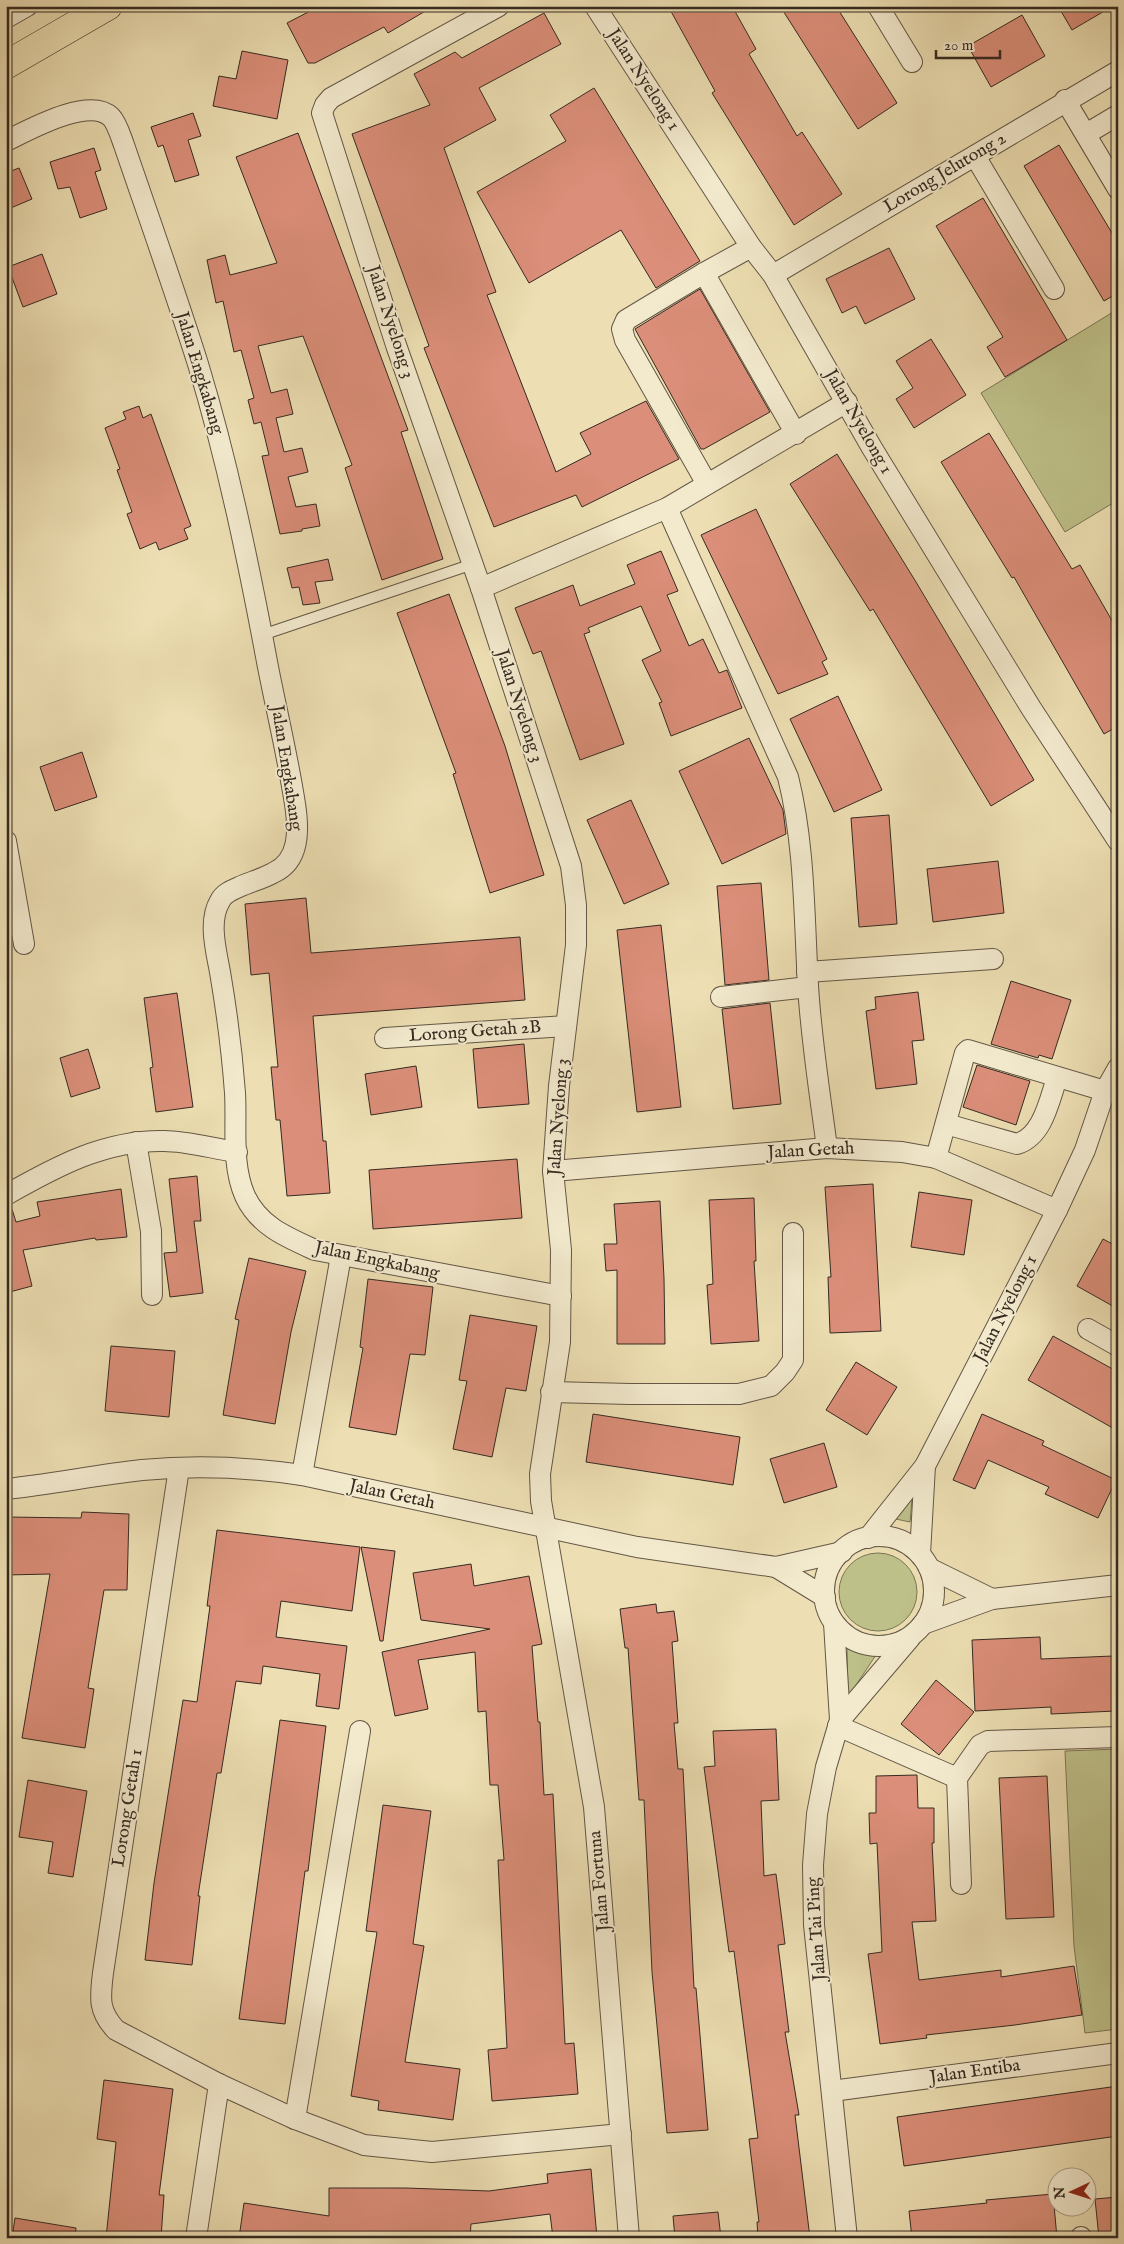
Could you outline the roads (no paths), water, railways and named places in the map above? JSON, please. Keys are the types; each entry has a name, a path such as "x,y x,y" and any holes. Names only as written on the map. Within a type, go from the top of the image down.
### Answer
{"main road":[{"path":"6,66 108,6"}],"street":[{"path":"6,18 27,6"},
{"name":"Jalan Nyelong 3","path":"499,6 331,98 325,105 322,113 396,345 481,588 571,866 576,905 576,945 566,1026 553,1172 561,1250 560,1342 540,1474 541,1501 547,1528"},
{"name":"Jalan Nyelong 1","path":"595,6 751,247 773,275 872,448 1031,708 1118,841"},
{"path":"878,6 912,62"},
{"name":"Lorong Jelutong 2","path":"773,275 975,156 1065,100 1118,71"},
{"path":"1065,100 1118,189"},
{"name":"Jalan Engkabang","path":"6,141 59,117 84,110 99,110 112,118 127,154 198,365 227,469 295,806 298,841 289,862 276,872 232,890 220,899 213,919 231,1040 238,1173 244,1193 254,1212 267,1224 281,1235 315,1250 561,1296"},
{"path":"1086,134 1118,115"},
{"path":"975,156 1054,289"},
{"path":"707,484 625,340 622,330 626,320 751,247"},
{"path":"704,273 796,434"},
{"path":"481,588 667,508 796,434 847,402"},
{"path":"667,508 788,777 796,812 801,850 808,980 827,1148"},
{"path":"6,841 24,944"},
{"path":"721,997 808,980 993,959"},
{"name":"Lorong Getah 2B","path":"385,1038 566,1026"},
{"path":"936,1158 965,1053 968,1050 974,1050 1057,1078 1106,1091"},
{"name":"Jalan Nyelong 1","path":"925,1561 926,1466 1057,1210 1084,1150 1106,1091 1118,1068"},
{"path":"946,1124 1017,1144 1024,1142 1040,1124 1057,1078"},
{"path":"6,1195 49,1170 90,1152 136,1142 166,1140 237,1152"},
{"path":"136,1142 151,1231 152,1295"},
{"name":"Jalan Getah","path":"553,1172 827,1148 902,1152 936,1158 1057,1210"},
{"path":"551,1392 739,1394 772,1386 793,1360 793,1233"},
{"path":"302,1475 341,1256"},
{"path":"1088,1329 1118,1346"},
{"name":"Jalan Getah","path":"6,1489 142,1470 226,1466 302,1475 637,1547 776,1567"},
{"path":"868,1538 926,1466"},
{"name":"Lorong Getah 1","path":"179,1468 100,1994 102,2011 116,2030 219,2084 296,2119 364,2145 432,2152 621,2134"},
{"name":"Jalan Fortuna","path":"547,1528 594,1806 629,2238"},
{"path":"992,1598 925,1561 908,1544 893,1538 876,1536 860,1539 834,1560 826,1575 825,1598 827,1609 834,1623 846,1636 861,1644 877,1647 893,1645 908,1639 919,1629 992,1598 1118,1585"},
{"path":"776,1567 842,1552"},
{"path":"925,1561 934,1584 934,1600 929,1615 839,1723 958,1778"},
{"path":"776,1567 825,1598"},
{"name":"Jalan Tai Ping","path":"834,1623 839,1723 826,1766 818,1805 813,1865 814,1926 848,2238"},
{"path":"296,2119 360,1731"},
{"path":"961,1884 958,1778 980,1745 988,1741 1118,1737"},
{"name":"Jalan Entiba","path":"832,2090 1118,2053"},
{"path":"196,2238 219,2084"}],"lane":[{"path":"262,636 472,564"}]}
